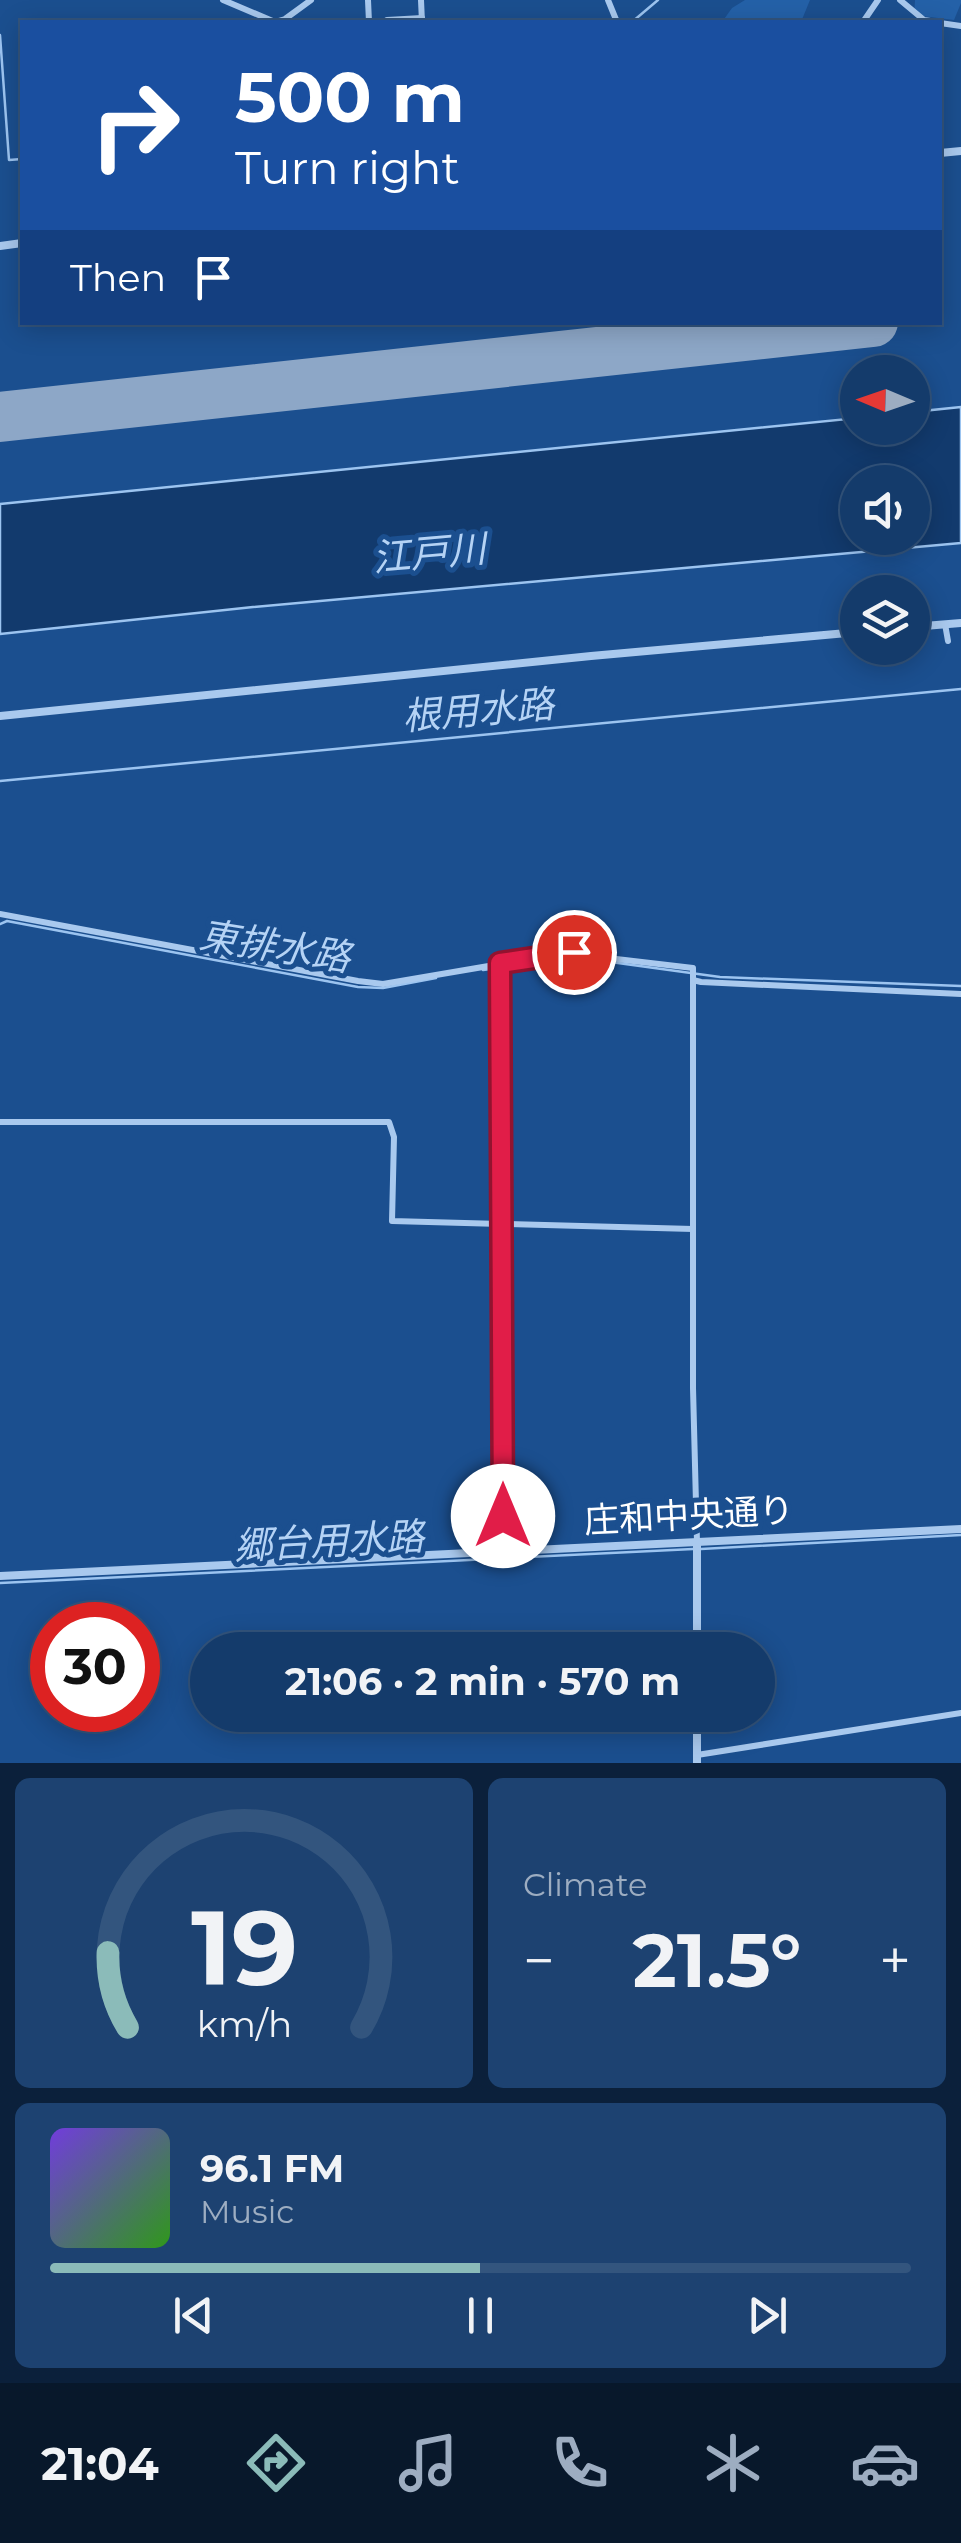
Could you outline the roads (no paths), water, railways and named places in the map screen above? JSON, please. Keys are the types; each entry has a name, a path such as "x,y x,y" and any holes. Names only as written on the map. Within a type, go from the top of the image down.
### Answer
{"street":[{"path":"222,0 270,20"},
{"path":"282,20 311,0"},
{"path":"388,20 422,20 421,0"},
{"path":"900,0 924,20"},
{"path":"930,625 961,623"},
{"path":"946,624 948,641"},
{"path":"0,716 840,634"},
{"path":"0,914 383,984 574,952 693,968 697,1632"},
{"path":"500,963 503,1552"},
{"path":"694,976 836,990 961,994"},
{"path":"0,1122 389,1122 394,1137 392,1221 693,1229"},
{"name":"庄和中央通り","path":"0,1576 961,1529"},
{"path":"697,1732 697,1759 961,1714"}],"water":[{"name":"江戸川","path":"961,407 961,543 930,546 930,465 840,465 840,554 0,634 0,504 840,420 840,445 930,445 930,410"}],"waterway":[{"path":"634,20 658,0"},
{"path":"0,35 9,160 20,159"},
{"name":"根用水路","path":"0,781 961,689"},
{"name":"東排水路","path":"0,924 7,921 358,987 383,988 436,978"},
{"name":"東排水路","path":"483,970 567,959 720,977 961,986"},
{"name":"郷台用水路","path":"701,1549 961,1535"},
{"name":"郷台用水路","path":"0,1583 693,1549"}]}
